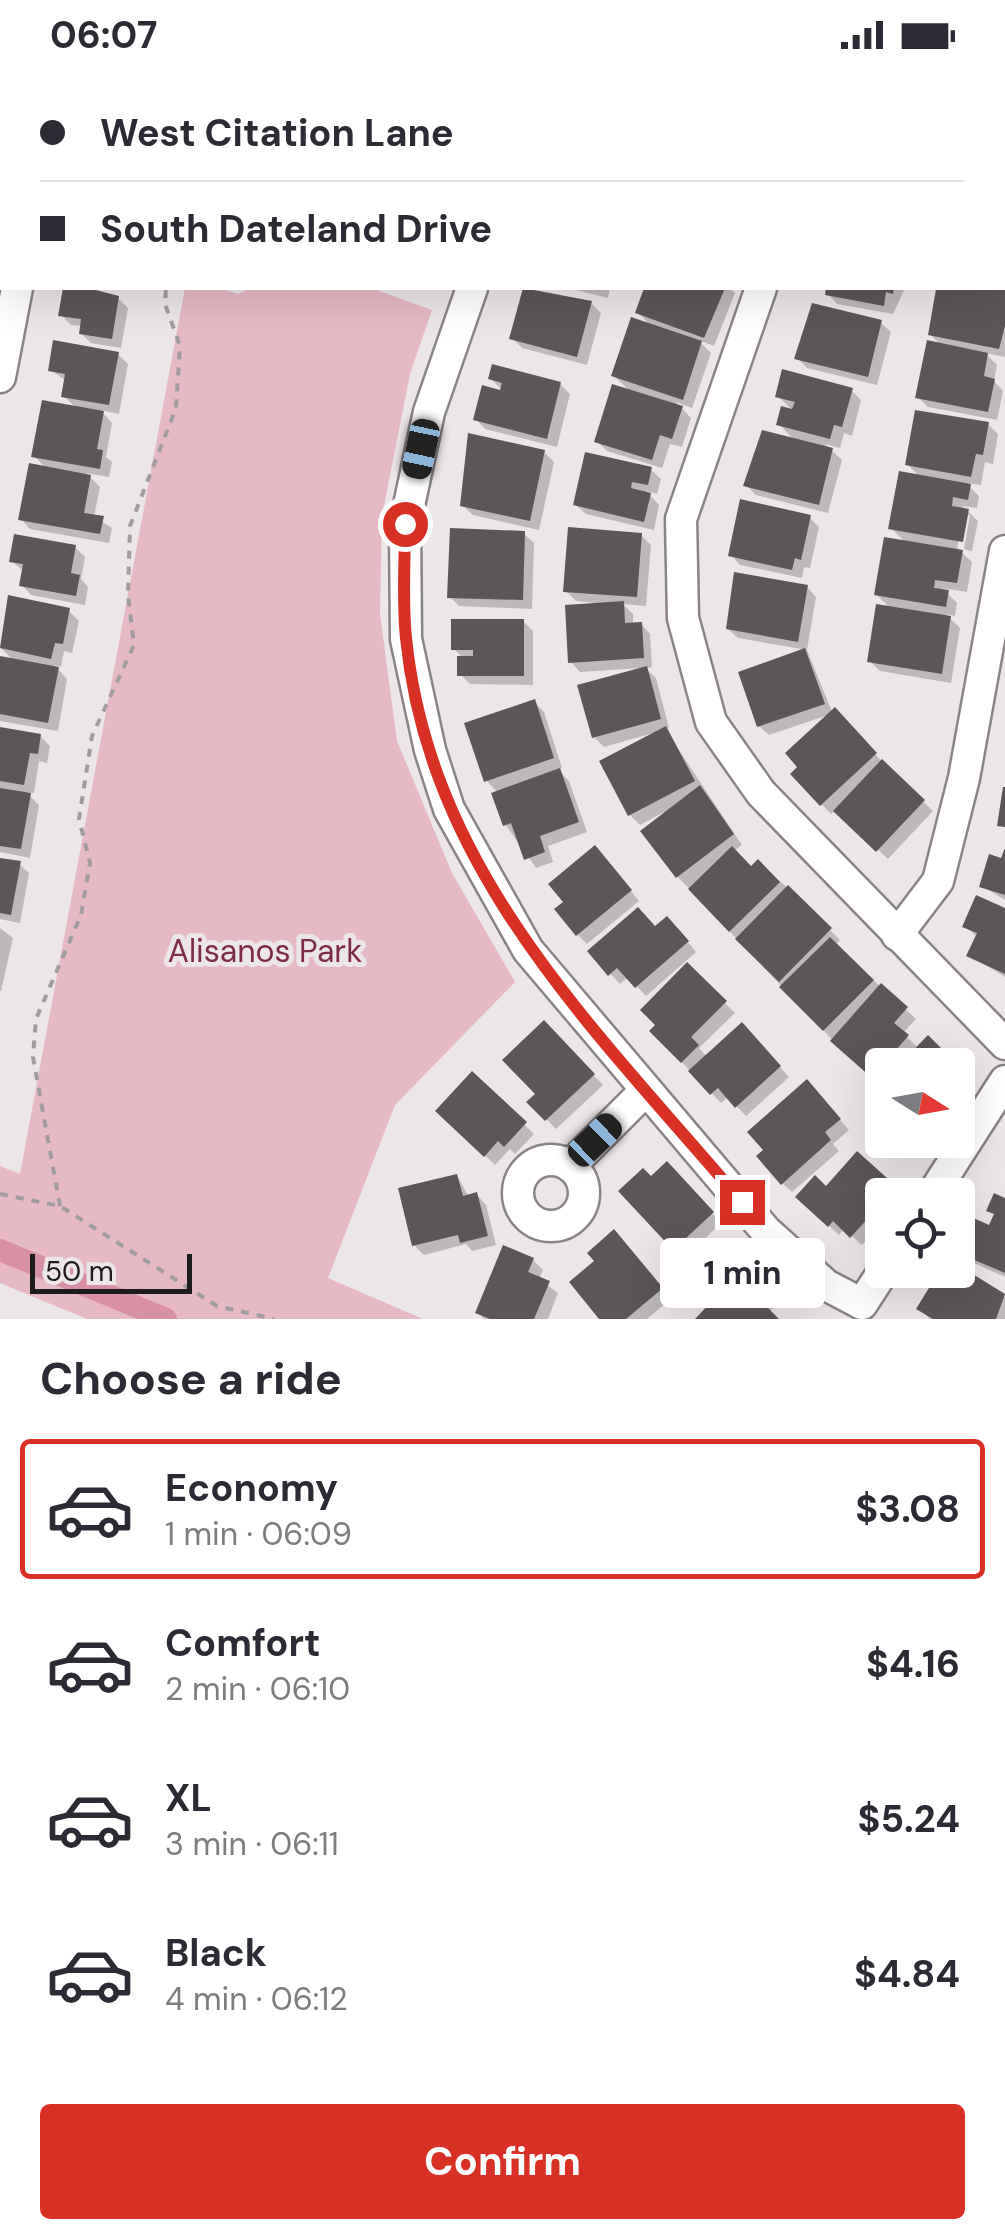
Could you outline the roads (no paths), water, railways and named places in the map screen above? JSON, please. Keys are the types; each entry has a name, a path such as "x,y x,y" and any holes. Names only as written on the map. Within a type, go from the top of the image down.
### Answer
{"street":[{"path":"469,290 429,412 405,524 406,638 430,750 449,808 502,910 528,950 766,1231 826,1284 862,1304 872,1288"},
{"path":"760,290 681,519 683,618 711,722 760,793 1005,1044"},
{"path":"0,377 10,299"},
{"path":"897,935 938,881 964,778 1005,551"},
{"path":"943,1178 1005,1082"},
{"path":"570,1166 646,1090"}],"waterway":[{"path":"0,1250 166,1319"}],"park label":[{"name":"Alisanos Park","path":"265,951"}]}
